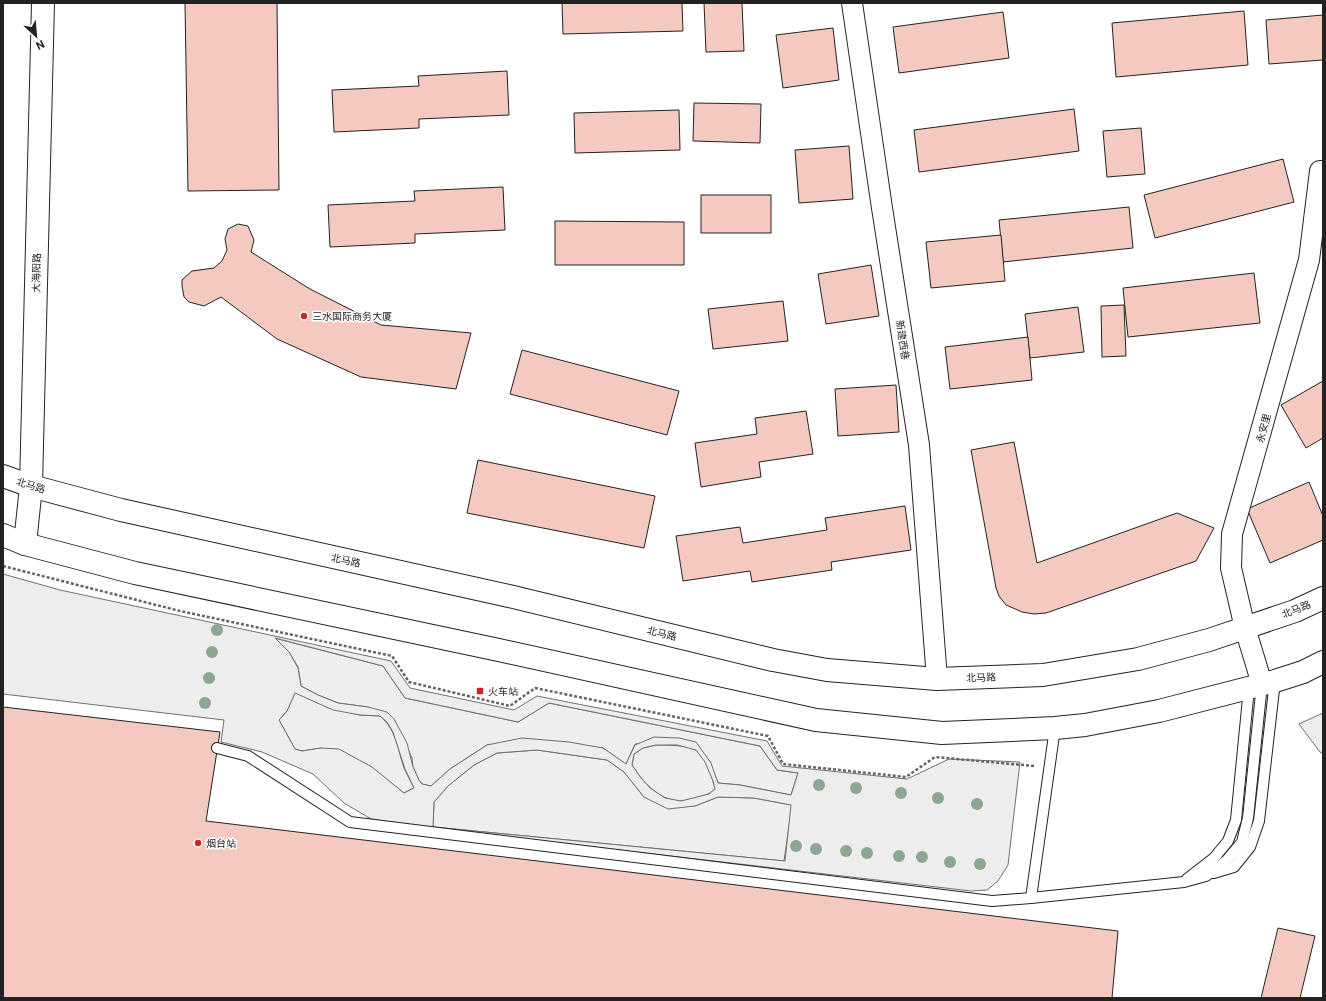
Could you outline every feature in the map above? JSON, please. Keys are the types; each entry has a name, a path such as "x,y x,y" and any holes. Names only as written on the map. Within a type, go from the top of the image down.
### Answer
{"main road":[{"name":"大海阳路","path":"25,544 30,486 43,3"},
{"name":"北马路","path":"3,476 30,486 121,510 509,596 774,660 827,670 936,679 1043,675 1138,659 1209,640 1295,611 1323,598"},
{"path":"3,535 25,544 135,573 486,647 816,720 942,733 1055,728 1085,725 1159,711 1262,684 1303,672 1323,662"}],"street":[{"name":"新建西巷","path":"852,3 919,445 936,679"},
{"name":"永安里","path":"1262,684 1245,628 1231,568 1232,534 1309,260 1320,171"}],"lane":[{"path":"217,748 248,756 350,822 992,901 1184,882 1206,876 1228,860 1242,842 1248,818 1262,684"},
{"path":"1184,882 1214,858 1228,842 1236,820 1262,684"},
{"path":"1031,898 1055,728"}],"path":[{"path":"3,566 180,611 392,656 409,682 510,706 535,688 768,736 784,764 906,777 935,757 1049,767"}],"shaded area":[{"path":"3,574 60,590 391,661 410,688 514,710 537,696 767,741 782,766 907,779 949,759 1020,762 1008,865 998,881 987,890 971,891 430,828 371,819 344,803 313,774 262,752 221,742 224,720 3,694","holes":["275,638 383,666 405,698 518,722 549,703 760,746 777,770 798,773 791,795 740,785 718,783 711,763 696,742 679,738 654,737 635,745 626,764 603,748 569,742 522,738 487,745 450,769 431,786 422,784 413,767 407,743 394,719 387,712 368,707 338,703 301,686 298,668 289,652","295,693 333,710 360,715 380,716 387,722 393,732 405,769 414,788 404,793 372,767 339,749 321,748 302,751 295,749 279,720 287,711","656,745 677,745 696,750 705,762 715,789 709,794 681,801 665,798 650,788 632,765 634,754 643,748","537,750 607,760 624,772 644,797 668,809 695,806 718,797 754,798 791,805 785,861 433,827 434,802 448,786 474,765 497,753"]},
{"path":"274,638 383,666 405,698 518,722 549,703 760,746 777,770 798,773 791,795 740,785 718,783 710,763 696,743 635,744 626,764 603,748 487,745 450,769 431,786 422,784 413,767 412,758 394,719 368,707 338,703 301,686 298,667 289,652"},
{"path":"295,692 359,715 380,716 390,728 396,740 404,768 414,788 404,793 391,783 321,748 302,751 295,749 279,720 287,711"},
{"path":"1323,713 1323,754 1299,724"},
{"path":"656,745 682,746 696,750 705,762 715,789 704,796 683,801 672,800 658,794 646,784 632,765 634,754 643,748"},
{"path":"537,750 607,760 624,772 644,797 695,806 718,797 754,798 792,805 784,861 433,827 434,802 448,786 474,765 497,753"}],"building":[{"path":"185,3 277,3 279,190 188,191"},
{"path":"562,3 682,3 683,31 563,34"},
{"path":"704,3 742,3 744,51 706,52"},
{"path":"1244,11 1248,65 1116,77 1112,23"},
{"path":"1003,12 1009,58 899,73 893,27"},
{"path":"1323,15 1323,60 1269,64 1266,20"},
{"path":"833,28 839,80 783,88 776,35"},
{"path":"507,71 509,115 419,119 419,128 334,132 332,90 419,86 418,76"},
{"path":"694,103 761,104 760,143 693,141"},
{"path":"1074,109 1079,151 919,172 914,130"},
{"path":"679,110 680,150 575,153 574,113"},
{"path":"1141,128 1145,174 1107,177 1103,131"},
{"path":"849,146 853,199 799,203 795,150"},
{"path":"1283,159 1294,202 1155,238 1144,195"},
{"path":"503,187 505,230 415,234 415,243 330,247 328,205 415,201 414,191"},
{"path":"701,195 771,195 771,233 701,233"},
{"path":"1129,207 1133,248 1003,262 999,220"},
{"path":"555,221 684,222 684,265 555,265"},
{"name":"三水国际商务大厦","path":"238,224 248,226 254,240 251,252 310,289 381,325 471,333 456,389 361,377 277,339 221,297 204,306 189,302 184,297 182,280 192,271 214,268 222,261 227,250 225,239 228,229"},
{"path":"1001,235 1005,281 931,288 926,242"},
{"path":"871,265 879,316 826,324 818,274"},
{"path":"1254,273 1260,323 1128,337 1123,288"},
{"path":"783,301 788,341 713,349 708,309"},
{"path":"1124,305 1126,356 1102,357 1101,306"},
{"path":"1078,307 1084,352 1030,358 1025,314"},
{"path":"1028,337 1032,380 950,389 945,347"},
{"path":"522,350 679,391 667,435 510,394"},
{"path":"1323,381 1323,438 1306,448 1281,405"},
{"path":"896,385 899,432 838,436 835,389"},
{"path":"806,411 813,454 759,462 761,477 701,487 695,443 757,434 755,418"},
{"path":"1014,442 1037,563 1177,513 1214,528 1196,561 1046,613 1034,614 1022,612 1006,605 999,596 996,588 971,450"},
{"path":"478,460 655,496 644,548 467,513"},
{"path":"1309,482 1323,516 1323,540 1270,563 1247,509"},
{"path":"905,506 911,550 831,562 832,570 752,582 750,571 683,581 676,536 740,527 743,543 827,530 825,518"},
{"name":"烟台站","path":"3,707 220,732 206,821 1118,931 1112,998 3,998"},
{"path":"1278,928 1315,936 1300,998 1261,998"}],"place":[{"name":"三水国际商务大厦","path":"304,316"},
{"name":"火车站","path":"480,691"},
{"name":"烟台站","path":"198,843"}]}
